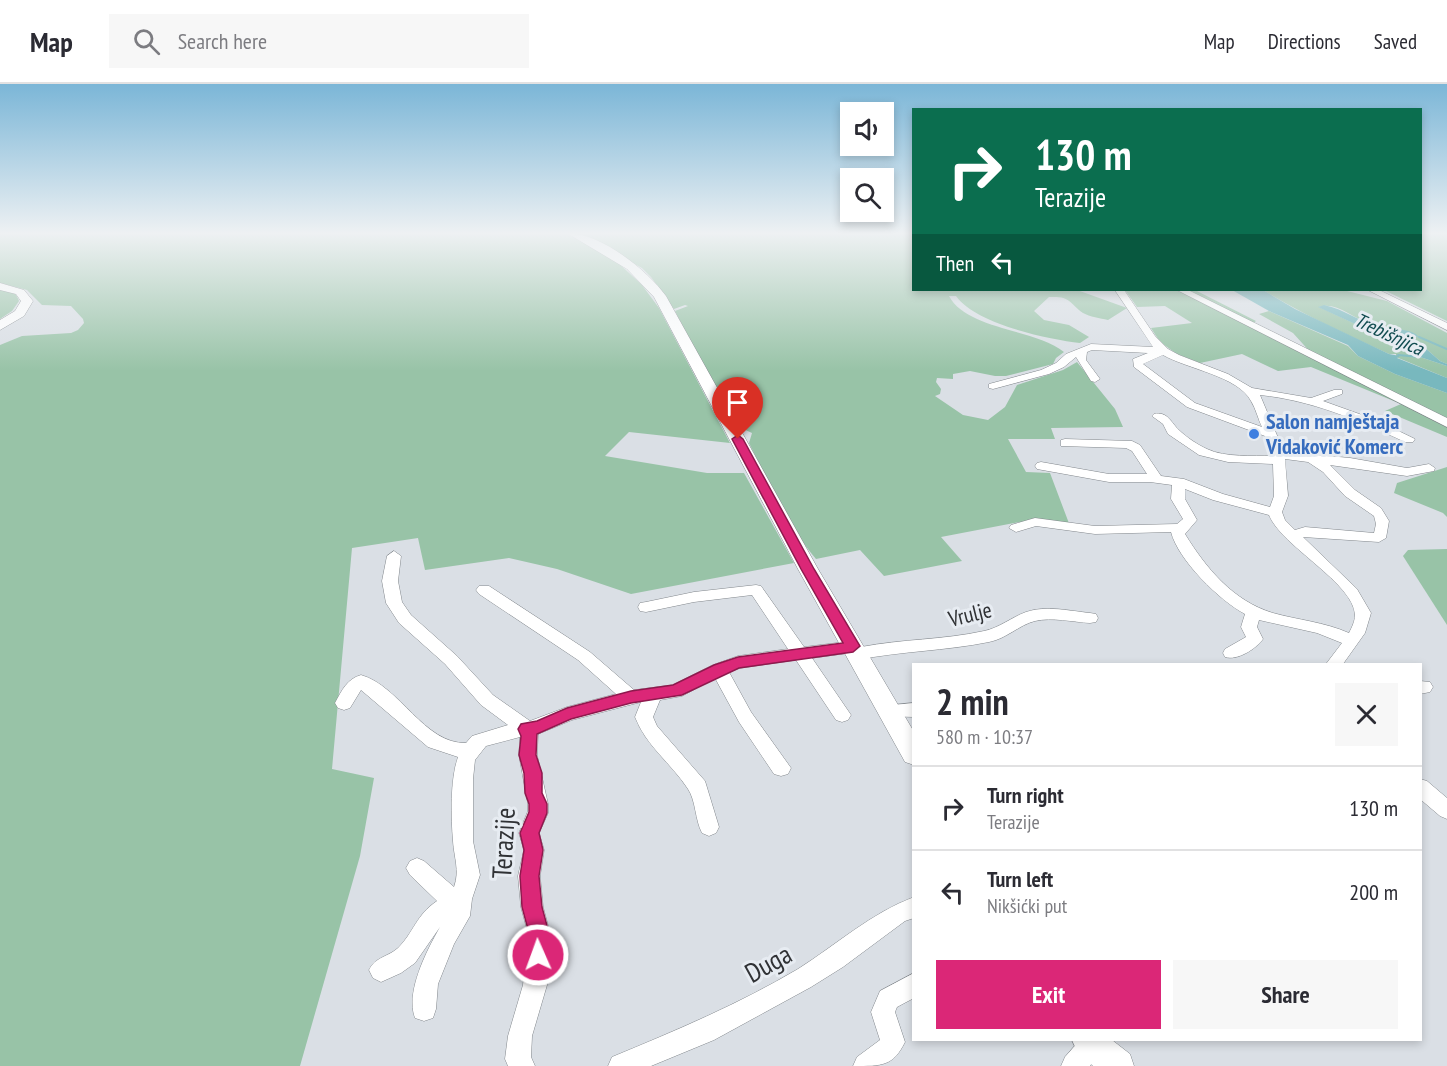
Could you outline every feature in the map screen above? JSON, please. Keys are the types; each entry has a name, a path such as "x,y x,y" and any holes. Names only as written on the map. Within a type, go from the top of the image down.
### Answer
{"main road":[{"path":"643,279 656,291 808,569 912,751"},
{"path":"0,286 20,292 27,301 20,313 0,326"},
{"path":"1085,1050 1118,1066"}],"street":[{"path":"1121,291 1148,332 1164,351"},
{"path":"1184,291 1447,423"},
{"path":"1375,291 1447,327"},
{"path":"993,386 1045,372 1082,351 1102,346 1164,351 1250,391 1256,398 1279,457 1281,496 1275,512 1279,522 1345,585 1357,598 1364,612 1362,626 1335,663"},
{"path":"1082,351 1081,360 1095,379"},
{"path":"1164,351 1142,357 1137,361 1138,365 1191,405 1270,434"},
{"path":"1250,391 1273,393 1311,402 1409,439"},
{"path":"1311,402 1338,392"},
{"path":"1158,416 1168,422 1172,431 1203,452 1228,458 1279,457 1350,462 1407,472 1429,468"},
{"path":"1065,443 1128,444 1136,448 1157,479"},
{"path":"1292,536 1305,531 1379,538 1381,533 1381,518 1372,508 1312,460"},
{"path":"1041,466 1109,478 1179,482 1275,512"},
{"path":"1179,482 1179,499 1190,520 1180,528 1178,534 1209,578 1222,590 1254,612 1313,626 1351,640"},
{"path":"1016,528 1035,522 1095,530 1180,528"},
{"path":"394,556 390,581 394,603 405,619 451,660 487,700 527,729"},
{"path":"484,590 584,656 631,697"},
{"path":"646,608 694,597 756,590 842,715"},
{"path":"1231,653 1255,639 1249,627 1254,612"},
{"name":"Vrulje","path":"855,650 950,643 991,636 1031,616 1050,614 1090,618"},
{"path":"344,703 356,683 361,681 439,746 456,751 471,750 479,741 501,734 539,727 567,714 631,697 676,691 719,669 755,658 855,650"},
{"path":"719,669 745,717 781,768"},
{"path":"653,695 644,717 646,723 668,754 698,786 709,827"},
{"path":"889,711 912,710"},
{"name":"Terazije","path":"522,1066 518,1059 520,1036 535,984 539,933 532,907 529,876 534,850 529,833 531,824 538,813 538,804 528,755 530,736 527,729"},
{"name":"Terazije","path":"424,1009 426,984 433,964 459,916 461,899 469,875 463,841 461,807 466,760 471,750"},
{"path":"1422,789 1447,810"},
{"path":"417,868 443,893 461,899"},
{"path":"381,970 399,964 410,954 429,921 461,899"},
{"name":"Duga","path":"632,1062 705,1031 803,979 844,953 897,914 912,908"},
{"path":"866,1066 886,1053 893,1042 884,1012 888,999 912,986"}],"green space":[{"path":"0,279 635,279 659,308 730,443 629,432 605,456 707,473 744,473 794,563 631,594 557,569 509,558 425,570 418,538 352,548 332,769 374,778 360,856 300,1066 0,1066 0,345 22,336 71,333 78,330 84,323 71,306 42,305 27,290 0,283"},
{"path":"652,279 912,279 912,291 1080,291 1127,308 1108,320 1083,313 1069,300 1049,297 1034,311 1044,320 1069,325 1089,337 1080,343 1032,334 995,322 979,315 956,296 949,296 958,307 971,316 986,323 1037,338 1064,352 1056,358 1053,364 1006,376 970,371 953,374 953,379 937,378 936,382 941,389 940,394 935,396 963,415 988,420 1005,407 1017,385 1063,370 1077,362 1115,409 1123,427 1051,428 1055,439 1008,439 1026,472 1050,473 1070,526 1023,526 1019,522 941,537 962,561 884,576 860,550 816,559 787,518 771,488 749,443 752,433 739,427 683,327 675,311 688,306 674,309"},
{"path":"1422,279 1447,279 1447,321 1386,291 1422,291"},
{"path":"0,288 14,293 19,301 12,311 0,319"},
{"path":"1126,291 1197,291 1256,321 1251,325 1447,425 1447,437 1385,411 1401,404 1311,367 1278,371 1242,354 1200,363 1177,354 1160,342 1151,328 1192,323 1165,306 1137,307"},
{"path":"1265,291 1347,291 1387,301 1447,333 1447,364 1424,347 1386,332 1419,337 1368,323 1338,308 1319,307 1377,334 1398,340 1398,343 1420,357 1447,366 1447,378 1396,357 1396,354 1389,354 1294,308"},
{"path":"1269,311 1348,346 1358,356 1395,374 1447,393 1447,423 1312,354 1293,333 1259,314"},
{"path":"1447,467 1447,517 1443,513 1394,493 1397,483"},
{"path":"1447,549 1447,625 1403,556 1408,550"}],"water":[{"path":"1234,291 1265,291 1295,309 1389,354 1400,356 1397,358 1447,378 1447,393 1395,374 1358,356 1348,345 1269,311"},
{"name":"Trebišnjica","path":"1324,305 1373,325 1412,332 1419,337 1386,332 1424,347 1447,366 1420,357 1397,342 1398,340 1377,334 1318,307"}],"waterway":[{"name":"Trebišnjica","path":"1419,337 1447,349"},
{"name":"Trebišnjica","path":"1398,355 1420,357"}],"place":[{"name":"Salon namještaja Vidaković Komerc","path":"1254,434"}],"route":[{"path":"538,955 539,933 532,907 529,876 534,850 529,833 531,824 538,813 538,804 528,755 530,736 527,729 539,727 567,714 631,697 676,691 738,662 853,646 808,569 738,439"}]}
